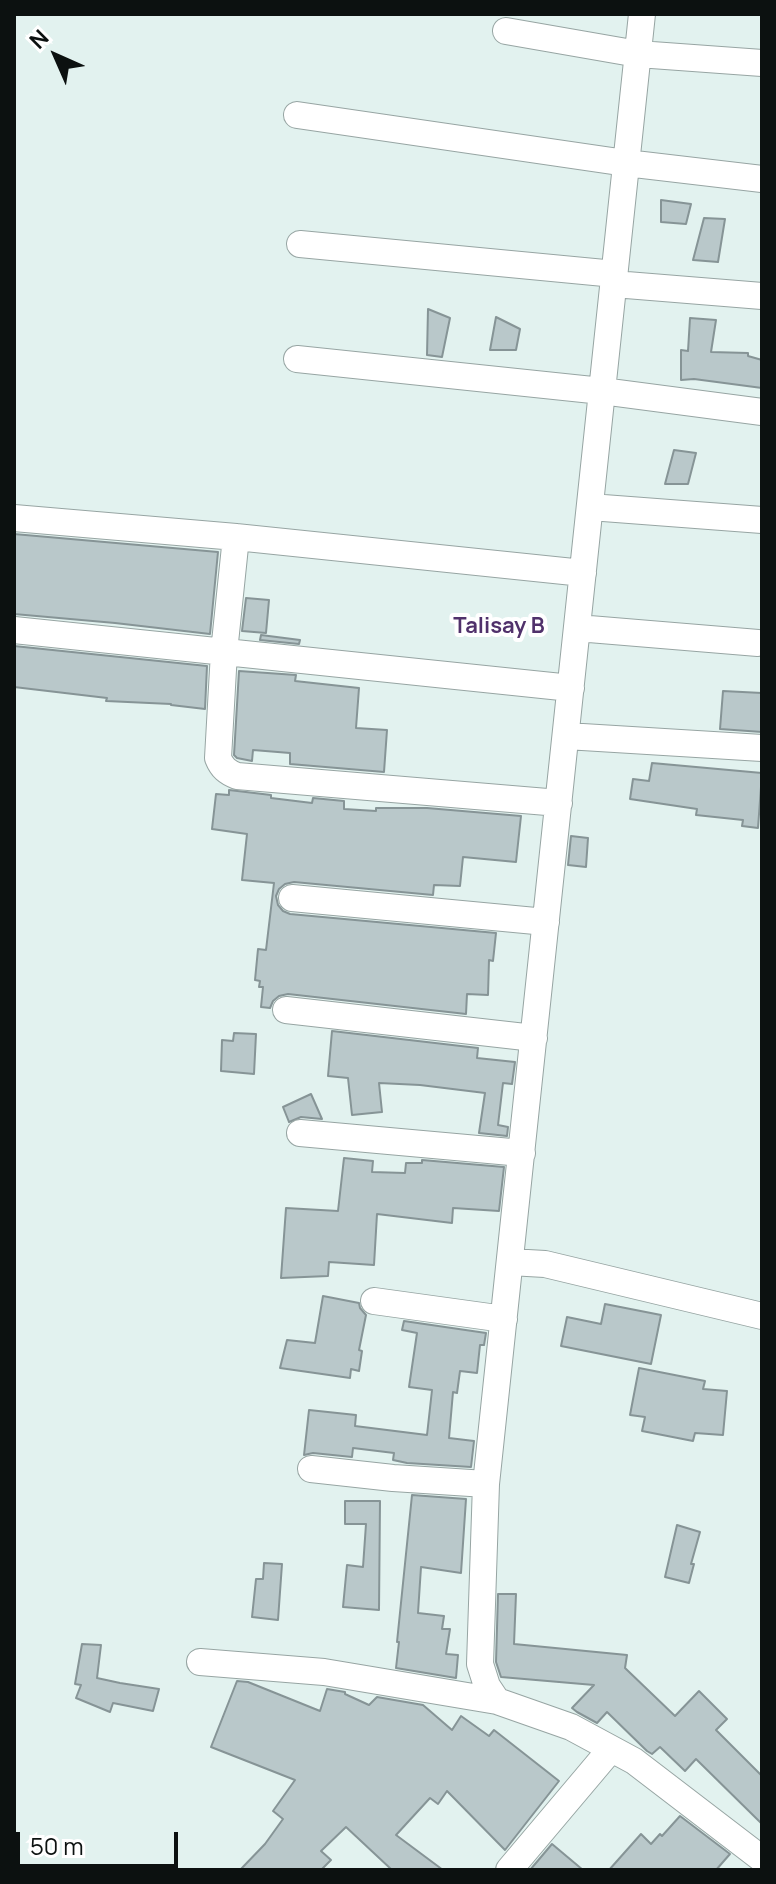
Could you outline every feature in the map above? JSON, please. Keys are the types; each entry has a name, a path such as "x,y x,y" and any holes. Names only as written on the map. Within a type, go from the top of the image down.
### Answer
{"street":[{"path":"497,1701 487,1686 480,1664 486,1484 642,14"},
{"path":"506,31 638,54 762,63"},
{"path":"297,115 626,163 762,179"},
{"path":"300,244 762,296"},
{"path":"297,359 602,391 762,412"},
{"path":"590,507 762,520"},
{"path":"14,518 236,537 583,573"},
{"path":"236,537 224,652 218,758 227,772 237,776 559,803"},
{"path":"577,628 758,643"},
{"path":"14,630 571,688"},
{"path":"566,736 762,748"},
{"path":"292,898 546,922"},
{"path":"286,1010 534,1038"},
{"path":"300,1133 522,1153"},
{"path":"510,1262 545,1264 762,1316"},
{"path":"374,1301 504,1319"},
{"path":"311,1469 486,1484"},
{"path":"200,1662 324,1672 497,1701 571,1727 634,1761 762,1859"},
{"path":"509,1870 611,1749"}],"building":[{"path":"661,200 691,204 686,224 661,222"},
{"path":"704,218 725,219 718,262 693,260"},
{"path":"428,309 450,318 442,357 427,355"},
{"path":"496,317 520,329 516,350 490,350"},
{"path":"690,318 716,320 711,352 748,353 748,356 762,360 762,388 681,380 681,350 688,351"},
{"path":"674,450 696,453 688,484 665,484"},
{"path":"14,534 218,552 210,634 14,614"},
{"path":"246,598 269,600 266,633 242,631"},
{"path":"261,635 300,640 299,644 260,640"},
{"path":"14,646 207,666 205,709 106,701 107,698 14,687"},
{"path":"239,671 296,675 295,681 359,688 356,728 387,730 384,772 290,764 290,753 253,750 252,761 237,758 234,755"},
{"path":"723,691 762,693 762,732 720,729"},
{"path":"652,763 762,773 758,828 742,826 743,820 696,815 697,809 630,799 633,779 649,781"},
{"path":"229,790 312,803 313,798 344,801 344,809 427,808 521,816 516,862 463,857 460,886 434,885 433,895 294,882 285,884 276,896 278,905 290,914 496,933 493,961 489,960 488,995 467,994 466,1014 288,994 279,996 270,1008 261,1007 263,987 259,987 260,981 255,980 258,949 266,950 274,883 242,880 247,834 212,829 216,794 229,795"},
{"path":"571,836 588,838 586,867 568,865"},
{"path":"332,1031 478,1048 477,1058 515,1062 512,1084 503,1083 498,1125 508,1127 507,1136 479,1133 485,1093 379,1083 382,1112 352,1115 348,1078 328,1076"},
{"path":"234,1033 256,1034 254,1074 221,1071 222,1040 233,1041"},
{"path":"311,1094 322,1119 301,1117 289,1122 283,1107"},
{"path":"344,1158 373,1161 372,1172 405,1173 406,1163 422,1163 422,1160 504,1167 499,1211 453,1208 452,1223 377,1214 374,1265 329,1262 328,1276 281,1278 286,1208 338,1211"},
{"path":"323,1296 359,1303 366,1315 359,1350 362,1351 359,1371 351,1369 350,1378 280,1368 287,1340 315,1343"},
{"path":"605,1304 661,1315 651,1364 561,1346 567,1317 601,1324"},
{"path":"404,1321 486,1333 484,1345 480,1345 477,1373 460,1371 457,1393 453,1392 449,1438 474,1441 471,1467 407,1463 393,1460 394,1453 353,1448 352,1457 304,1455 309,1410 356,1415 355,1426 427,1435 432,1390 409,1387 417,1333 402,1330"},
{"path":"639,1368 705,1381 703,1389 727,1391 723,1435 695,1433 693,1441 642,1431 645,1417 630,1415"},
{"path":"412,1495 466,1499 461,1573 421,1567 418,1613 444,1616 442,1629 450,1629 446,1654 458,1655 456,1678 396,1668"},
{"path":"345,1501 380,1501 379,1610 343,1607 347,1565 363,1567 366,1524 345,1524"},
{"path":"677,1525 700,1532 689,1583 665,1577"},
{"path":"264,1563 282,1564 278,1620 252,1617 256,1579 263,1579"},
{"path":"498,1594 516,1594 514,1644 627,1655 625,1668 675,1716 699,1691 727,1719 716,1730 762,1776 762,1824 696,1759 685,1771 660,1747 652,1754 647,1751 607,1712 597,1723 572,1708 594,1685 501,1677 496,1662"},
{"path":"82,1644 101,1645 97,1678 159,1689 153,1711 113,1703 110,1712 76,1698 81,1685 75,1684"},
{"path":"237,1681 248,1682 320,1711 327,1689 345,1692 369,1705 377,1697 423,1705 452,1730 461,1716 489,1736 494,1730 559,1781 505,1850 447,1791 438,1804 430,1798 396,1835 443,1870 392,1870 346,1827 321,1851 331,1860 321,1870 240,1870 283,1819 273,1811 295,1780 211,1747"},
{"path":"680,1816 730,1854 716,1870 609,1870 641,1834 651,1844"},
{"path":"552,1844 583,1870 530,1870"}],"district":[{"name":"Talisay B","path":"499,627"}]}
